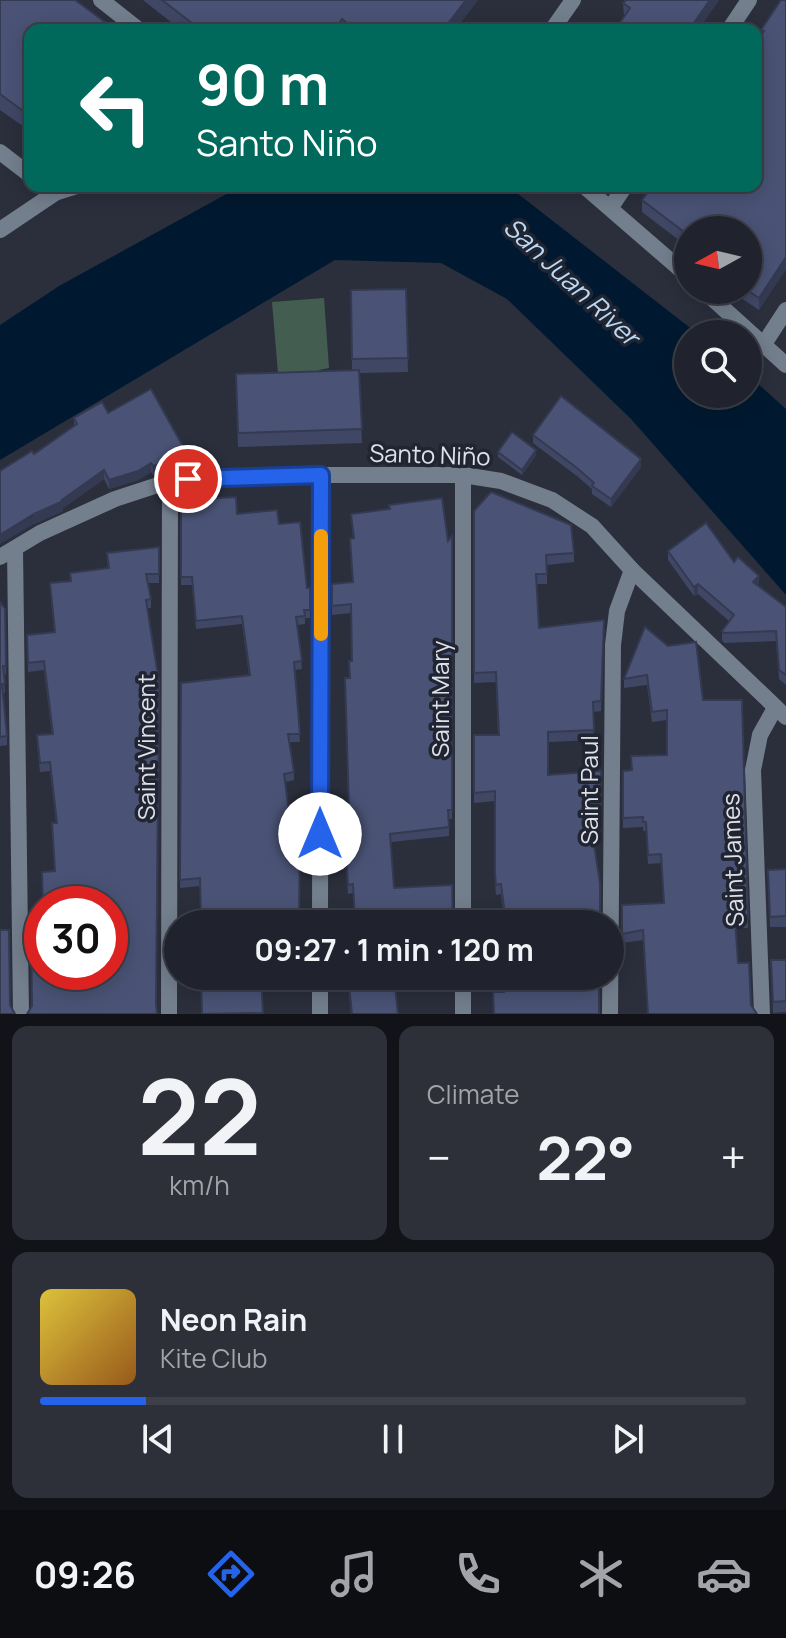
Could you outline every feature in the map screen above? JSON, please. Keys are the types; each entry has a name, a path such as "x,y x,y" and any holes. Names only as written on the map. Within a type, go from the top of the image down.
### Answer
{"street":[{"path":"101,0 131,24"},
{"path":"556,24 573,0"},
{"path":"733,24 749,0"},
{"path":"0,152 24,170"},
{"path":"0,230 46,192"},
{"path":"592,192 674,263"},
{"path":"611,207 621,192"},
{"path":"719,304 786,365"},
{"path":"764,344 786,310"},
{"path":"320,910 321,475"},
{"name":"Santo Niño","path":"7,553 40,533 115,499 170,481 321,475 463,475 501,481 552,500 592,526 632,570 780,713"},
{"name":"Saint Mary","path":"463,475 463,910"},
{"name":"Saint Vincent","path":"169,1014 170,481"},
{"path":"7,553 21,1014"},
{"name":"Saint Paul","path":"610,1014 613,645 617,611 632,570"},
{"name":"Saint James","path":"762,1014 753,770 760,735 780,713"},
{"path":"320,990 320,1014"},
{"path":"463,990 463,1014"}],"green space":[{"path":"324,298 329,368 319,370 320,382 279,385 272,302"}],"water":[{"name":"San Juan River","path":"230,192 516,192 680,320 674,320 674,408 762,408 762,388 786,409 786,595 631,419 507,299 441,263 335,260 0,460 0,325 59,286"}],"building":[{"path":"0,0 75,0 108,24 24,24 24,112 0,94"},
{"path":"162,0 466,0 448,24 348,24 342,19 338,24 193,24"},
{"path":"626,0 710,0 693,24 619,24 630,8 623,3"},
{"path":"781,0 786,0 786,257 762,293 762,216 674,216 674,224 642,200 648,192 762,192 762,30"},
{"path":"406,289 408,358 352,359 351,290"},
{"path":"359,370 362,429 238,433 236,374"},
{"path":"151,389 186,452 171,461 153,466 151,463 138,471 109,480 104,470 63,501 0,535 0,471 32,451 34,454 77,424 74,418 102,402 108,413"},
{"path":"561,396 641,459 611,499 533,435"},
{"path":"512,432 536,450 522,470 498,452"},
{"path":"491,492 571,525 574,553 546,555 547,574 536,574 539,628 604,620 601,701 593,702 594,730 548,732 548,775 601,771 600,819 590,819 600,883 600,910 504,910 501,884 496,885 495,791 474,793 474,735 499,735 496,672 474,673 474,511"},
{"path":"236,497 237,514 277,510 279,524 300,522 307,588 310,588 310,610 304,610 305,616 296,617 302,661 294,662 300,734 288,734 294,772 284,774 290,819 293,819 294,833 300,833 299,910 201,910 200,878 180,880 181,683 250,675 242,616 196,621 192,577 181,577 181,500"},
{"path":"442,498 448,541 452,536 452,810 448,810 449,827 390,834 394,888 452,885 453,910 354,910 353,884 348,885 341,810 349,809 345,678 350,678 349,661 352,661 351,604 332,606 332,584 353,582 351,514 390,509 389,505"},
{"path":"706,523 734,562 738,557 759,576 753,582 786,607 786,675 779,670 776,631 724,633 722,631 734,615 698,584 694,587 668,551"},
{"path":"159,547 159,574 146,574 151,599 146,600 159,682 157,1014 27,1014 32,1006 32,990 128,990 128,886 42,886 42,872 55,871 52,823 57,823 50,762 40,763 37,735 53,734 44,661 28,663 27,635 55,632 50,583 71,581 70,573 109,568 107,553"},
{"path":"0,602 5,609 6,666 3,666 5,684 2,684 7,736 0,737"},
{"path":"645,627 668,646 696,642 703,700 742,700 748,918 735,919 738,963 749,963 751,1005 757,1014 648,1014 643,930 624,934 622,905 664,903 661,854 648,855 643,817 623,818 623,771 632,770 631,756 667,755 667,710 652,712 647,675 624,679"},
{"path":"786,869 786,916 770,917 768,870"},
{"path":"0,930 9,930 10,1005 15,1014 0,1014"},
{"path":"771,960 786,960 786,1001 773,1002"},
{"path":"201,990 262,990 263,1013 202,1014"},
{"path":"349,990 395,990 398,1014 352,1014"},
{"path":"599,990 599,1014 494,1014 493,992"}],"slow traffic":[{"path":"321,536 321,634"}],"route":[{"path":"188,479 321,475 320,834"}]}
